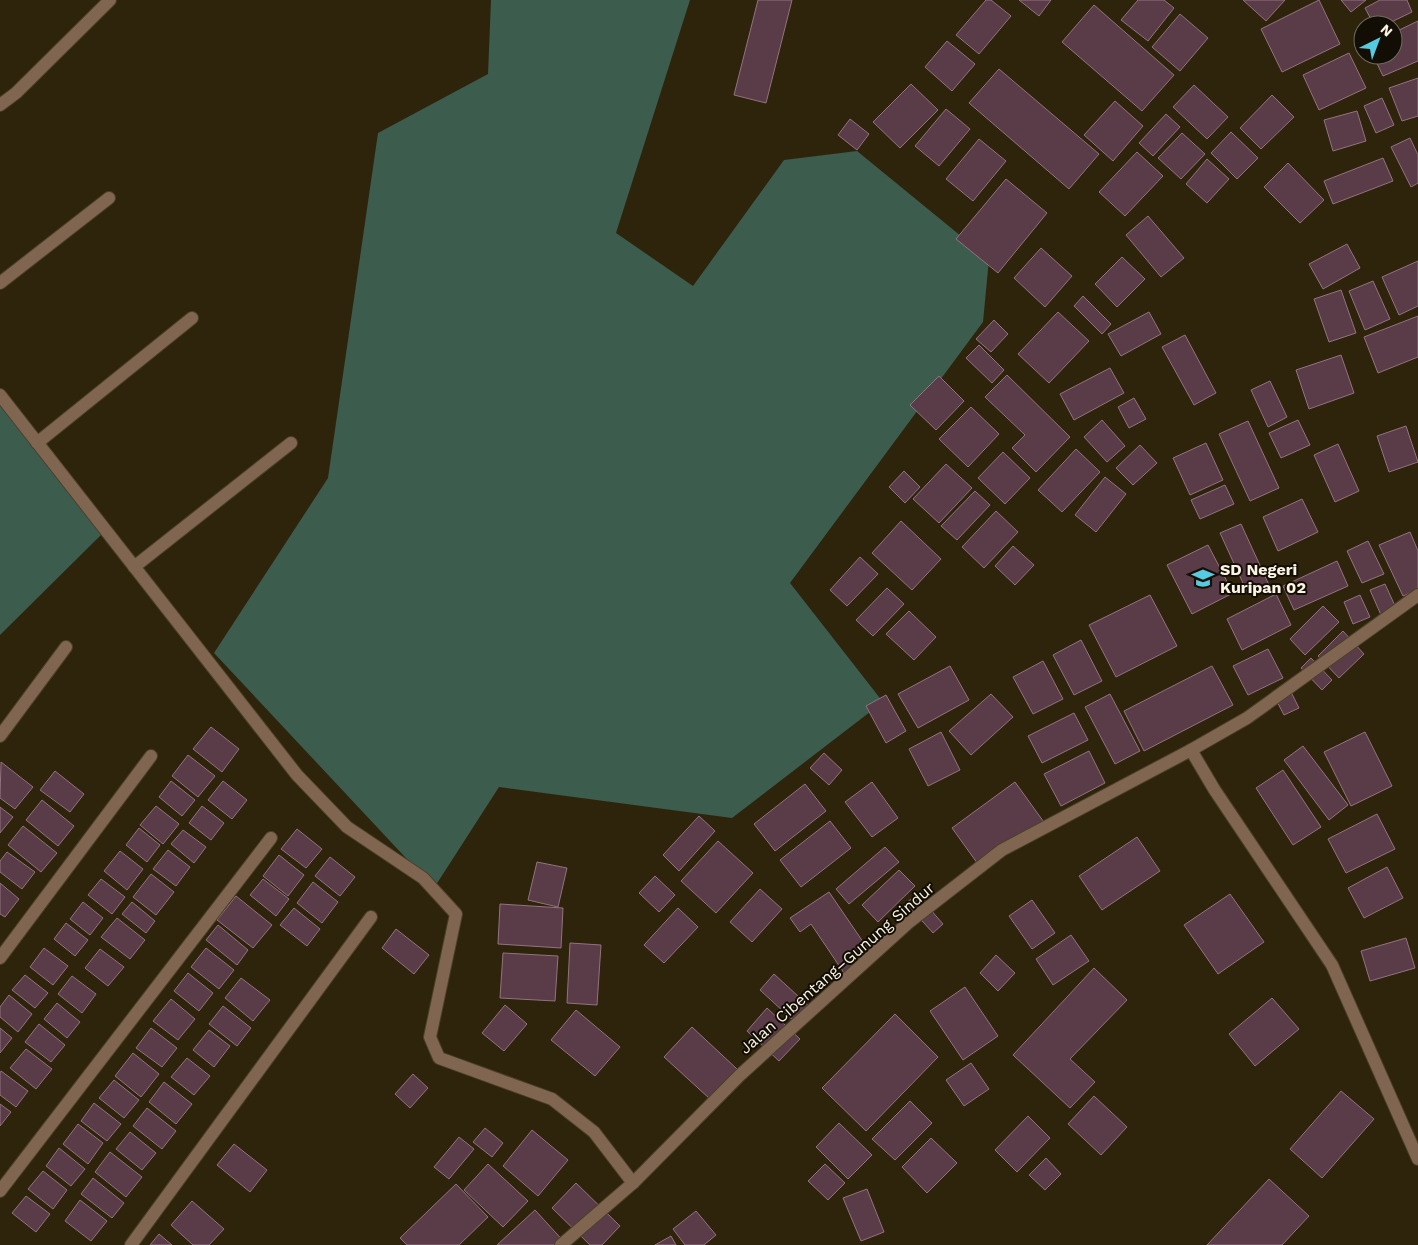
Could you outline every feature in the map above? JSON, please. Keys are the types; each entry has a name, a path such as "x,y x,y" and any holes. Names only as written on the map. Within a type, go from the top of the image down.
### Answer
{"street":[{"path":"0,105 16,93 110,0"},
{"path":"0,283 109,198"},
{"path":"37,443 192,318"},
{"path":"0,395 297,775 347,827 423,878 456,914 430,1037 439,1058 552,1099 594,1132 633,1183"},
{"path":"134,567 291,443"},
{"name":"Jalan Cibentang–Gunung Sindur","path":"561,1245 633,1183 738,1076 916,916 1002,850 1191,750 1247,718 1418,595"},
{"path":"0,736 66,647"},
{"path":"1191,750 1214,789 1332,965 1418,1159"},
{"path":"0,958 151,756"},
{"path":"0,1191 271,838"},
{"path":"131,1245 371,917"}],"green space":[{"path":"491,0 690,0 616,233 693,286 784,160 857,151 989,259 983,322 790,583 883,702 732,818 499,787 434,888 214,653 328,478 378,133 488,74"},
{"path":"0,399 102,534 0,635"}],"building":[{"path":"758,0 792,0 766,103 734,95"},
{"path":"986,0 991,0 1011,16 979,54 956,35"},
{"path":"1019,0 1051,0 1039,16"},
{"path":"1138,0 1164,0 1174,8 1148,41 1121,20"},
{"path":"1243,0 1285,0 1266,21"},
{"path":"1319,0 1340,44 1282,72 1261,29"},
{"path":"1341,0 1366,0 1351,12"},
{"path":"1380,0 1407,0 1412,12 1403,16 1369,15 1365,8"},
{"path":"1094,5 1174,75 1142,111 1062,42"},
{"path":"1180,14 1208,38 1180,71 1152,47"},
{"path":"1418,21 1418,61 1383,76 1378,65 1403,65 1403,28"},
{"path":"947,41 975,64 952,91 925,67"},
{"path":"1349,53 1353,65 1355,65 1366,88 1319,110 1303,75"},
{"path":"999,69 1099,154 1069,189 969,103"},
{"path":"1418,78 1418,116 1402,121 1389,88"},
{"path":"911,84 938,110 900,148 873,122"},
{"path":"1194,85 1228,117 1207,139 1173,107"},
{"path":"1272,95 1294,117 1261,149 1240,128"},
{"path":"1382,98 1394,125 1376,133 1364,106"},
{"path":"1115,101 1143,126 1113,161 1084,135"},
{"path":"946,109 970,129 939,166 915,146"},
{"path":"1357,111 1366,141 1333,151 1324,120"},
{"path":"1166,114 1180,127 1153,156 1139,143"},
{"path":"850,119 869,134 857,150 838,135"},
{"path":"1231,132 1258,158 1237,179 1211,153"},
{"path":"1182,133 1205,154 1181,179 1158,158"},
{"path":"1410,138 1418,155 1418,183 1411,187 1391,147"},
{"path":"979,139 1006,161 973,201 946,179"},
{"path":"1137,152 1163,176 1125,216 1099,192"},
{"path":"1383,158 1393,181 1333,204 1324,181"},
{"path":"1207,159 1229,179 1207,203 1186,184"},
{"path":"1288,163 1324,200 1300,223 1264,187"},
{"path":"1006,179 1047,213 998,273 956,239"},
{"path":"1148,216 1184,258 1161,277 1126,235"},
{"path":"1347,244 1360,268 1323,289 1309,264"},
{"path":"1041,248 1072,276 1045,307 1014,278"},
{"path":"1122,257 1145,279 1117,307 1095,284"},
{"path":"1418,261 1418,306 1399,315 1382,277"},
{"path":"1373,281 1390,319 1365,330 1349,291"},
{"path":"1341,290 1356,333 1329,342 1314,299"},
{"path":"1083,296 1111,324 1102,334 1074,306"},
{"path":"1058,312 1089,341 1049,383 1018,354"},
{"path":"1149,312 1161,334 1121,356 1108,334"},
{"path":"1418,316 1418,357 1378,373 1364,337"},
{"path":"994,320 1008,334 991,352 976,339"},
{"path":"1185,335 1216,393 1194,405 1162,347"},
{"path":"979,345 1004,370 992,383 966,358"},
{"path":"1341,355 1354,393 1309,409 1296,370"},
{"path":"1110,368 1124,393 1074,420 1060,394"},
{"path":"1007,375 1070,437 1036,472 1012,448 1025,435 985,397"},
{"path":"939,376 964,401 936,430 910,405"},
{"path":"1270,381 1287,417 1268,427 1251,390"},
{"path":"1134,398 1146,419 1129,428 1118,407"},
{"path":"971,407 999,434 968,467 939,439"},
{"path":"1102,420 1125,446 1107,462 1084,437"},
{"path":"1298,420 1310,445 1281,458 1269,433"},
{"path":"1248,421 1279,488 1250,501 1219,434"},
{"path":"1406,426 1418,462 1389,472 1377,436"},
{"path":"1206,443 1223,480 1190,495 1173,458"},
{"path":"1338,444 1359,491 1335,502 1314,455"},
{"path":"1140,445 1157,463 1133,485 1116,468"},
{"path":"1076,449 1100,472 1062,512 1038,490"},
{"path":"1003,452 1030,478 1005,504 978,478"},
{"path":"946,464 972,488 939,523 913,499"},
{"path":"904,471 920,487 905,503 889,487"},
{"path":"1105,477 1126,494 1096,532 1075,515"},
{"path":"1225,485 1234,504 1200,519 1191,500"},
{"path":"975,491 990,505 957,540 941,526"},
{"path":"1302,499 1318,532 1278,551 1263,517"},
{"path":"996,511 1018,532 984,568 962,547"},
{"path":"901,521 941,559 912,590 872,553"},
{"path":"1241,524 1269,585 1248,594 1220,533"},
{"path":"1410,532 1418,551 1418,590 1403,596 1379,545"},
{"path":"1368,541 1384,574 1362,583 1347,551"},
{"path":"1208,545 1233,593 1192,614 1167,565"},
{"path":"1013,546 1034,565 1015,585 995,566"},
{"path":"860,557 878,574 847,606 830,590"},
{"path":"1337,561 1348,586 1294,610 1283,586"},
{"path":"1385,584 1396,608 1381,615 1370,590"},
{"path":"887,588 904,604 873,636 856,620"},
{"path":"1276,594 1291,625 1242,650 1227,619"},
{"path":"1150,595 1177,646 1116,677 1089,625"},
{"path":"1360,595 1370,617 1353,624 1344,602"},
{"path":"1323,606 1339,622 1305,655 1290,639"},
{"path":"909,611 936,637 914,660 886,634"},
{"path":"1343,631 1364,654 1339,678 1318,656"},
{"path":"1081,640 1102,681 1074,695 1053,655"},
{"path":"1268,649 1283,678 1248,695 1233,666"},
{"path":"1311,658 1332,680 1322,690 1301,668"},
{"path":"1043,661 1063,699 1033,714 1013,677"},
{"path":"950,666 969,700 918,728 898,694"},
{"path":"1212,666 1233,705 1144,751 1124,711"},
{"path":"1287,684 1299,708 1284,715 1272,692"},
{"path":"991,694 1013,717 971,755 949,731"},
{"path":"1110,694 1140,751 1115,764 1085,707"},
{"path":"886,695 906,731 886,743 866,706"},
{"path":"1074,713 1088,740 1042,763 1028,736"},
{"path":"211,727 239,749 222,772 193,749"},
{"path":"941,732 960,770 928,786 909,749"},
{"path":"1365,732 1392,786 1351,806 1324,752"},
{"path":"1303,746 1348,805 1329,820 1284,760"},
{"path":"1089,751 1105,783 1061,806 1044,774"},
{"path":"824,753 842,770 829,785 810,768"},
{"path":"188,755 215,776 198,797 172,776"},
{"path":"1,762 33,787 15,809 0,798"},
{"path":"1283,770 1321,827 1293,845 1256,788"},
{"path":"55,771 84,794 70,812 40,790"},
{"path":"171,781 195,800 182,816 159,797"},
{"path":"223,781 247,800 232,819 208,800"},
{"path":"872,782 898,818 872,837 845,802"},
{"path":"1015,782 1046,825 983,871 952,828"},
{"path":"805,784 826,811 775,851 754,824"},
{"path":"42,800 74,826 58,846 26,820"},
{"path":"156,806 179,824 163,844 140,825"},
{"path":"202,806 224,823 211,840 189,823"},
{"path":"0,807 13,817 0,833"},
{"path":"1377,814 1395,849 1346,873 1328,839"},
{"path":"699,816 715,831 679,871 663,855"},
{"path":"830,821 851,848 801,887 780,860"},
{"path":"23,826 57,853 41,872 8,845"},
{"path":"139,828 160,845 147,862 126,845"},
{"path":"297,829 322,849 306,868 281,849"},
{"path":"183,830 206,847 194,863 171,844"},
{"path":"1137,837 1160,871 1102,910 1079,876"},
{"path":"718,841 753,873 716,913 681,881"},
{"path":"885,847 899,862 849,904 836,889"},
{"path":"168,850 190,867 176,886 153,869"},
{"path":"120,851 143,869 127,890 104,871"},
{"path":"7,852 35,872 22,889 0,872 0,861"},
{"path":"279,855 304,875 288,896 263,876"},
{"path":"330,857 355,877 340,896 315,876"},
{"path":"537,862 567,868 558,907 528,900"},
{"path":"1387,867 1403,898 1364,918 1348,888"},
{"path":"899,870 915,886 878,922 862,905"},
{"path":"151,874 174,892 156,915 133,897"},
{"path":"655,876 675,895 659,912 639,893"},
{"path":"101,879 125,897 112,914 88,895"},
{"path":"263,879 289,899 276,916 250,895"},
{"path":"313,882 338,902 322,923 297,903"},
{"path":"0,883 19,899 5,917 0,914"},
{"path":"760,889 782,909 752,942 730,922"},
{"path":"829,892 872,955 844,973 811,924 800,932 790,918"},
{"path":"917,894 943,924 933,933 906,903"},
{"path":"1230,894 1264,942 1218,974 1184,925"},
{"path":"236,896 272,925 253,948 217,920"},
{"path":"1032,900 1055,933 1032,949 1009,916"},
{"path":"83,902 103,918 90,935 70,919"},
{"path":"132,902 155,921 146,933 122,914"},
{"path":"500,904 563,908 561,948 498,944"},
{"path":"294,908 320,929 307,946 280,925"},
{"path":"678,908 698,927 664,963 644,945"},
{"path":"117,918 145,940 130,959 101,937"},
{"path":"66,923 88,940 75,956 54,939"},
{"path":"218,925 248,950 237,965 206,940"},
{"path":"396,929 429,955 414,974 382,948"},
{"path":"1071,935 1089,961 1053,985 1036,959"},
{"path":"1406,938 1415,968 1370,981 1361,951"},
{"path":"570,943 601,945 597,1005 567,1003"},
{"path":"44,948 68,966 53,985 30,967"},
{"path":"206,948 234,970 219,989 191,967"},
{"path":"100,949 124,967 108,986 85,968"},
{"path":"503,953 558,956 555,1001 500,998"},
{"path":"996,955 1015,973 998,991 980,973"},
{"path":"1094,968 1127,1000 1070,1059 1095,1082 1070,1108 1013,1055"},
{"path":"188,973 213,993 199,1011 174,991"},
{"path":"774,974 811,1008 797,1024 760,990"},
{"path":"25,975 48,993 35,1008 12,990"},
{"path":"72,976 96,994 82,1013 58,994"},
{"path":"241,978 270,1000 253,1021 225,998"},
{"path":"965,987 998,1036 963,1060 930,1011"},
{"path":"9,995 32,1014 18,1032 0,1017 0,1007"},
{"path":"1272,998 1299,1029 1255,1066 1229,1034"},
{"path":"171,999 195,1019 178,1040 153,1021"},
{"path":"57,1003 80,1022 67,1038 44,1019"},
{"path":"505,1005 527,1024 504,1051 482,1033"},
{"path":"223,1006 251,1028 237,1046 209,1024"},
{"path":"767,1008 800,1039 779,1061 747,1031"},
{"path":"576,1010 620,1047 595,1076 551,1040"},
{"path":"895,1014 938,1057 866,1131 822,1088"},
{"path":"39,1024 65,1045 51,1062 25,1042"},
{"path":"692,1027 737,1069 710,1099 664,1057"},
{"path":"0,1028 12,1038 0,1053"},
{"path":"151,1028 177,1048 162,1067 136,1048"},
{"path":"209,1030 230,1046 214,1067 193,1050"},
{"path":"26,1049 52,1069 36,1089 10,1068"},
{"path":"133,1053 159,1074 141,1097 115,1076"},
{"path":"187,1058 210,1076 194,1095 171,1077"},
{"path":"971,1063 989,1089 964,1106 946,1080"},
{"path":"1,1071 28,1091 16,1107 0,1095"},
{"path":"413,1074 428,1088 410,1108 395,1094"},
{"path":"114,1080 139,1100 124,1118 99,1098"},
{"path":"164,1082 192,1104 176,1124 149,1102"},
{"path":"1341,1091 1374,1119 1322,1178 1290,1149"},
{"path":"1094,1096 1127,1127 1101,1155 1068,1124"},
{"path":"910,1101 932,1123 895,1160 872,1139"},
{"path":"94,1103 121,1124 107,1141 81,1121"},
{"path":"0,1104 11,1112 0,1126"},
{"path":"147,1108 176,1131 162,1149 133,1126"},
{"path":"1028,1116 1050,1138 1017,1172 995,1150"},
{"path":"839,1123 872,1155 848,1179 816,1147"},
{"path":"78,1124 103,1143 88,1164 63,1144"},
{"path":"485,1128 503,1143 492,1157 473,1142"},
{"path":"532,1130 568,1160 538,1196 503,1166"},
{"path":"130,1132 156,1153 142,1170 116,1149"},
{"path":"459,1137 474,1149 449,1179 434,1167"},
{"path":"931,1138 957,1163 927,1193 902,1167"},
{"path":"234,1144 267,1170 250,1192 217,1165"},
{"path":"59,1148 85,1169 71,1186 46,1166"},
{"path":"110,1152 142,1177 126,1197 95,1172"},
{"path":"1046,1158 1061,1174 1045,1190 1029,1175"},
{"path":"488,1164 528,1201 503,1227 464,1190"},
{"path":"825,1164 845,1183 828,1200 808,1181"},
{"path":"43,1171 67,1190 53,1209 28,1189"},
{"path":"93,1178 124,1203 112,1218 81,1194"},
{"path":"1269,1179 1309,1216 1282,1245 1207,1245"},
{"path":"576,1183 620,1226 602,1245 590,1245 552,1208"},
{"path":"456,1184 488,1217 459,1245 407,1245 400,1238"},
{"path":"867,1189 884,1232 861,1241 843,1198"},
{"path":"26,1196 50,1214 36,1232 12,1213"},
{"path":"80,1200 107,1221 91,1241 65,1221"},
{"path":"192,1201 224,1229 209,1245 193,1245 171,1225"},
{"path":"535,1210 567,1245 497,1245"},
{"path":"696,1211 716,1235 704,1245 685,1245 673,1229"},
{"path":"159,1234 172,1245 150,1245"},
{"path":"671,1236 676,1245 655,1245"}],"place":[{"name":"SD Negeri Kuripan 02","path":"1203,578"}]}
